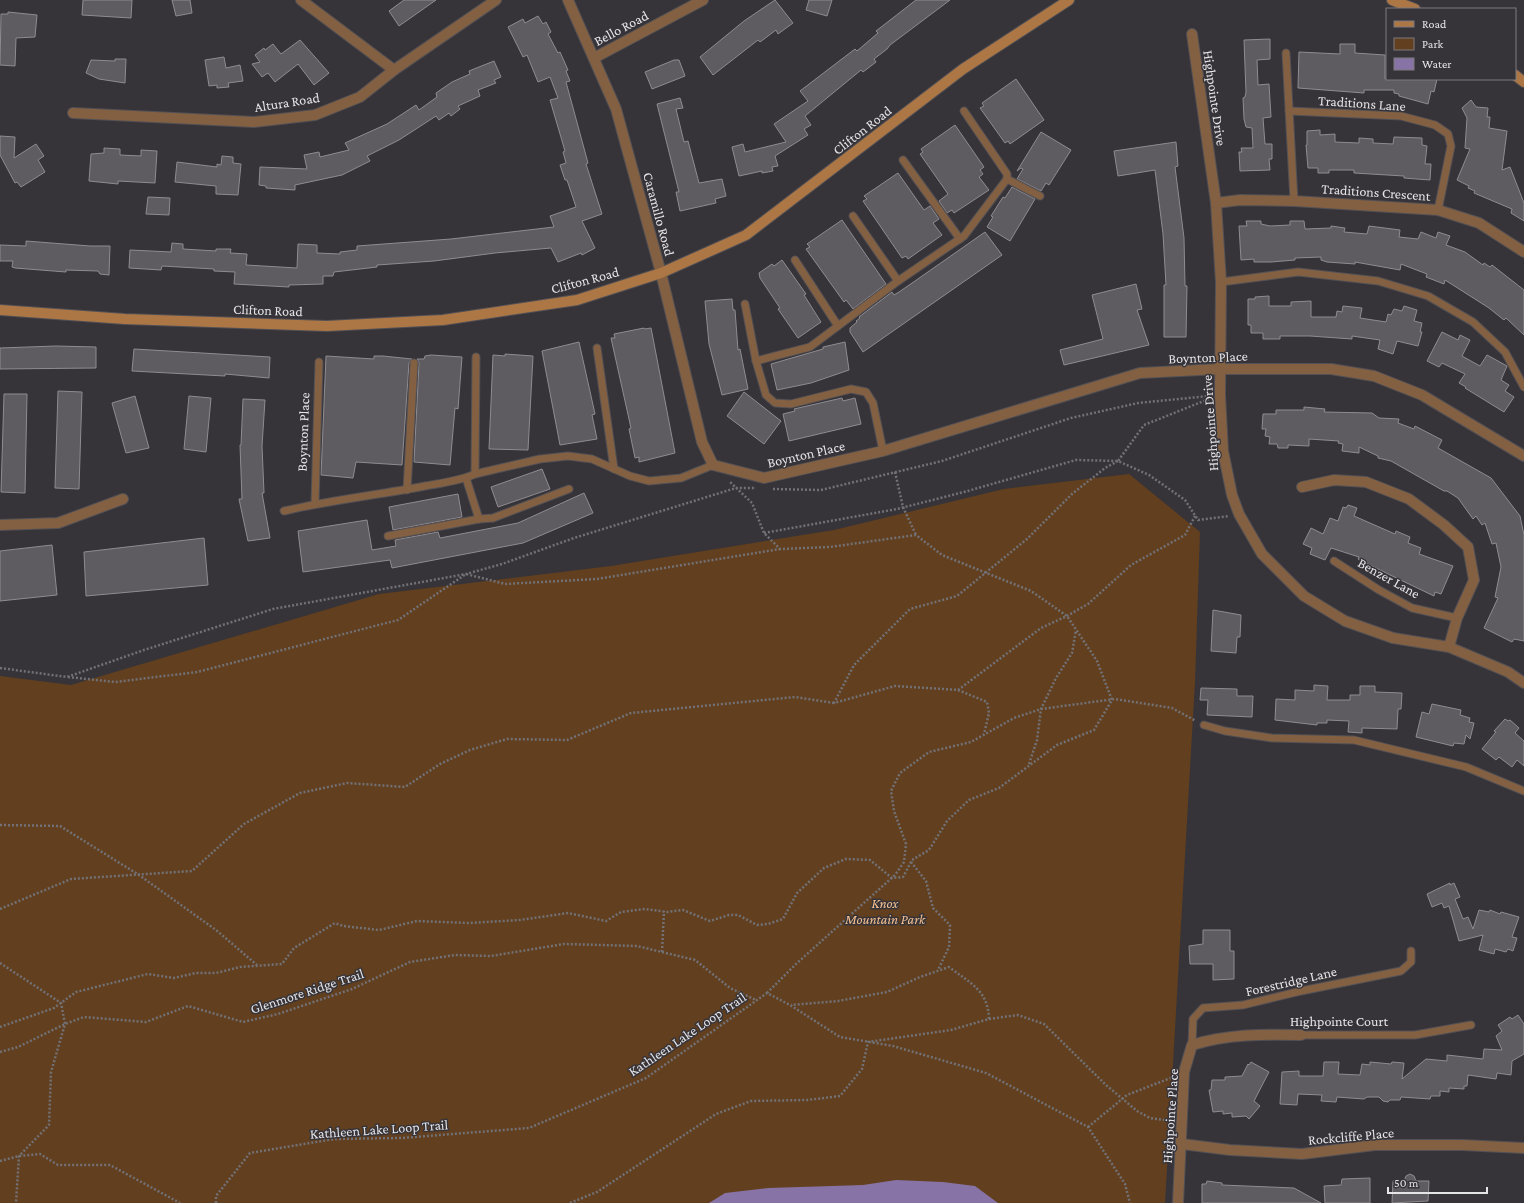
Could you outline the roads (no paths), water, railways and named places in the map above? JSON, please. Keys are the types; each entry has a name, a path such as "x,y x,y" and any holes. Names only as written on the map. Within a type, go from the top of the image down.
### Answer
{"main road":[{"name":"Clifton Road","path":"0,310 125,319 327,326 443,320 577,300 661,273 746,235 962,69 1069,0"},
{"path":"1392,0 1413,8"},
{"path":"1516,76 1524,82"}],"street":[{"path":"302,0 394,70"},
{"name":"Altura Road","path":"73,113 254,122 315,115 360,97 394,70 496,0"},
{"name":"Caramillo Road","path":"568,0 616,109 661,273 702,442 713,465"},
{"name":"Bello Road","path":"594,58 703,0"},
{"name":"Highpointe Drive","path":"1192,34 1216,203 1221,282 1220,394 1224,450 1232,495 1239,514 1262,554 1304,596 1345,621 1393,638 1450,647 1508,672 1524,683"},
{"name":"Traditions Crescent","path":"1216,203 1240,200 1294,201 1438,210 1479,223 1524,252"},
{"name":"Boynton Place","path":"713,465 764,478 883,451 1140,373 1220,369 1331,369 1374,376 1422,395 1523,453"},
{"path":"1302,487 1334,480 1366,482 1409,499 1444,525 1468,548 1474,580 1457,618 1450,647"},
{"path":"0,525 58,523 123,499"},
{"name":"Highpointe Court","path":"1192,1046 1206,1041 1240,1036 1301,1035"},
{"name":"Highpointe Place","path":"1178,1203 1182,1144 1184,1072 1192,1046"},
{"name":"Rockcliffe Place","path":"1182,1144 1230,1150 1302,1154 1375,1145 1462,1145 1524,1148"}],"lane":[{"path":"1286,53 1294,201"},
{"path":"756,361 810,347 898,281 964,236 1007,179 1007,174 964,111"},
{"name":"Traditions Lane","path":"1289,111 1401,116 1435,125 1448,134 1451,146 1438,210"},
{"path":"903,160 960,239"},
{"path":"1007,179 1040,196"},
{"path":"853,216 898,281"},
{"path":"795,260 838,326"},
{"path":"1221,282 1298,272 1378,282 1428,296 1473,322 1505,352 1524,387"},
{"path":"745,304 756,361 766,395 775,403 791,404 851,389 866,392 873,403 883,451"},
{"path":"597,348 614,469"},
{"path":"475,474 476,357"},
{"name":"Boynton Place","path":"315,503 319,362"},
{"path":"407,490 414,362"},
{"path":"284,511 315,503 407,490 466,478 475,474 540,459 568,456 592,459 614,469 649,481 681,478 713,465"},
{"path":"466,478 479,519"},
{"path":"388,536 479,519 493,518 569,489"},
{"name":"Benzer Lane","path":"1334,561 1379,590 1412,608 1457,618"},
{"path":"1204,725 1225,731 1272,738 1354,740 1466,767 1524,791"},
{"name":"Forestridge Lane","path":"1192,1046 1193,1019 1203,1008 1243,1005 1301,991 1401,971 1411,962 1412,951"},
{"name":"Highpointe Court","path":"1301,1035 1415,1034 1471,1025"}],"water":[{"path":"896,1180 943,1182 975,1186 998,1203 709,1203 725,1193 768,1188 863,1185"}],"park label":[{"name":"Knox Mountain Park","path":"885,912"}]}
